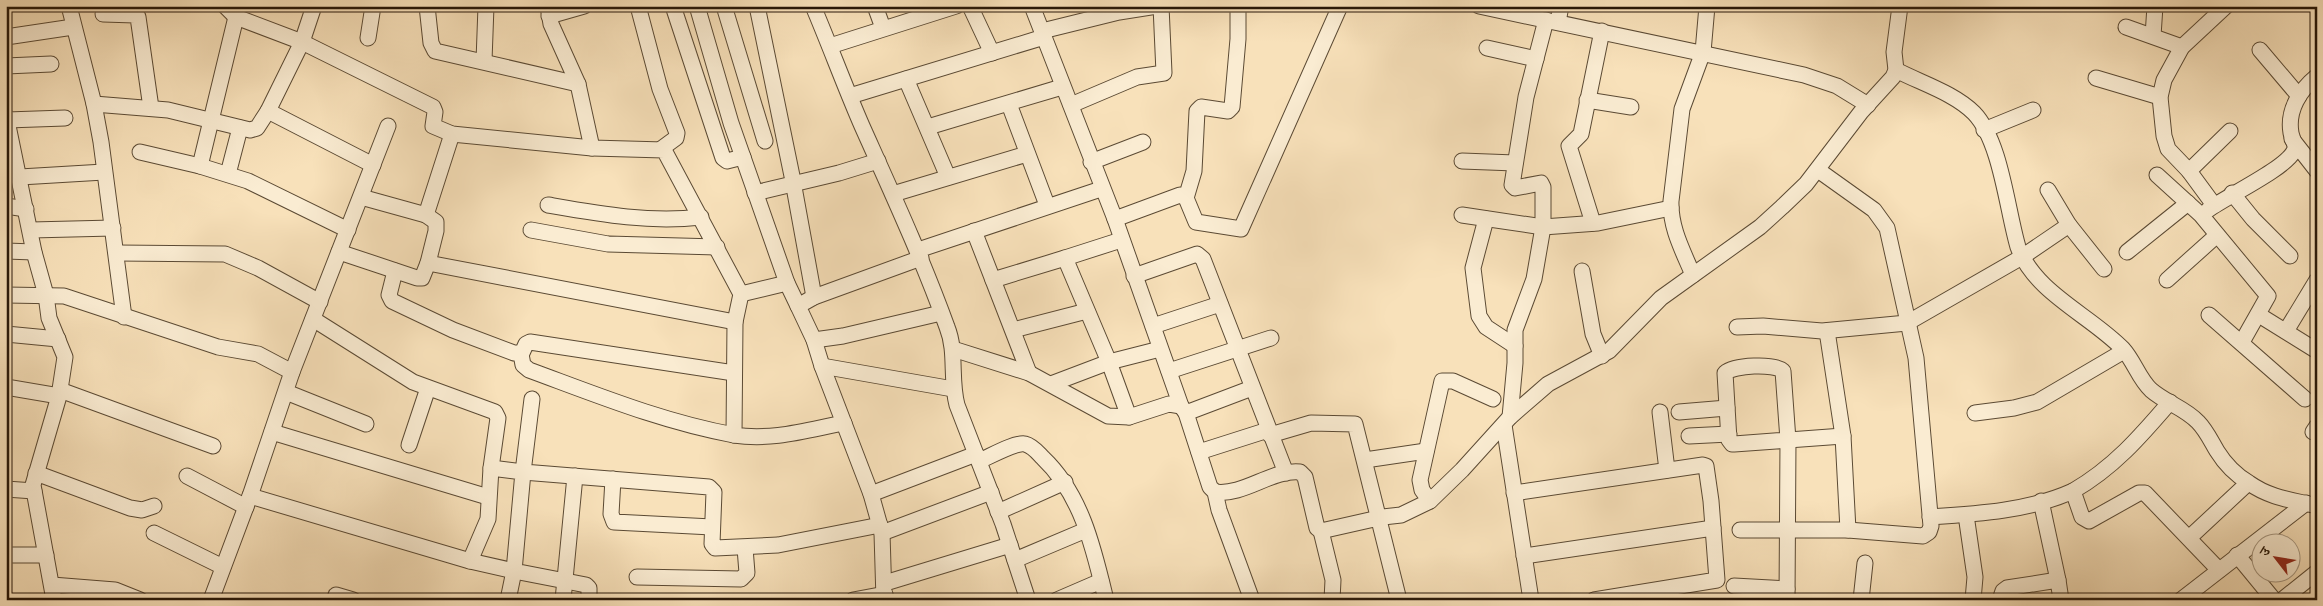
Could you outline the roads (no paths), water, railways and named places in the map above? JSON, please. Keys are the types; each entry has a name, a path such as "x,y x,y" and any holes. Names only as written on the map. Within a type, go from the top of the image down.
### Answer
{"street":[{"path":"68,6 94,104 117,253 124,317"},
{"path":"94,104 151,108 250,130 257,128 268,111 302,42 314,6"},
{"path":"368,38 373,6"},
{"path":"427,6 433,48 441,52 578,84"},
{"path":"484,62 486,6"},
{"path":"584,6 548,11 578,84 592,148"},
{"path":"638,6 660,89 677,133 676,138 661,149"},
{"path":"673,6 723,158 727,161 765,141 783,137"},
{"path":"697,6 741,152 788,284 798,306 828,339"},
{"path":"724,6 765,141"},
{"path":"757,6 783,137 797,184 814,297"},
{"path":"813,6 850,96 920,254 941,313 953,349 953,389 1010,545 1024,599"},
{"path":"875,6 882,28"},
{"path":"830,46 956,6"},
{"path":"970,6 992,53"},
{"path":"1032,6 1114,220 1210,487 1215,492 1219,510 1252,600"},
{"path":"850,96 992,53 1043,34 1119,12 1157,6"},
{"path":"1070,105 1137,77 1164,73 1162,6"},
{"path":"1238,6 1238,39 1232,107 1228,111 1201,107 1197,111 1194,171 1186,198 1196,222 1236,230 1241,229 1340,6"},
{"path":"1479,6 1703,52 1822,79 1855,95 1868,104"},
{"path":"1531,600 1514,493 1507,421 1515,330 1534,278 1543,226 1543,184 1539,182 1512,187 1523,108 1536,59 1552,21 1561,6"},
{"path":"1693,275 1675,232 1671,208 1682,109 1703,52 1707,6"},
{"path":"1321,531 1414,511 1430,501 1450,484 1507,421 1559,377 1602,356 1623,338 1661,298 1760,227 1806,184 1868,104 1884,89 1896,70 1894,52 1900,6"},
{"path":"2152,36 2155,6"},
{"path":"2214,205 2189,171 2168,149 2164,136 2160,97 2164,80 2182,47 2226,6"},
{"path":"200,166 230,12 302,42 433,107 435,112 433,126 452,134 592,148 661,149 665,151 741,294 735,322 734,435"},
{"path":"103,14 135,15 138,17 151,108"},
{"path":"6,37 73,27"},
{"path":"2126,27 2182,47"},
{"path":"1593,223 1569,146 1581,134 1602,32"},
{"path":"737,49 764,42"},
{"path":"1487,48 1536,59"},
{"path":"2260,50 2299,96"},
{"path":"6,66 51,64"},
{"path":"1896,70 1961,103 1973,112 1984,130 1999,167 2022,257 2044,285 2095,324 2124,351 2151,390 2199,423 2224,462 2248,483 2273,496 2289,501 2311,504"},
{"path":"2201,215 2232,193 2282,163 2294,152 2292,112 2299,96 2317,76"},
{"path":"2096,78 2160,97"},
{"path":"906,79 948,177"},
{"path":"928,127 1062,87"},
{"path":"1587,100 1631,107"},
{"path":"1009,104 1048,205"},
{"path":"1984,130 2033,110"},
{"path":"268,111 373,165"},
{"path":"65,118 7,118 10,146 20,177 34,252 46,295 49,318 65,357 60,393 36,473 34,491 53,592 115,590 140,600"},
{"path":"211,600 248,502 292,372 388,126"},
{"path":"228,174 240,128"},
{"path":"2189,171 2230,131"},
{"path":"426,215 452,134"},
{"path":"2292,139 2317,171"},
{"path":"1091,162 1143,142"},
{"path":"140,152 228,174 268,190 348,230"},
{"path":"893,194 1027,154"},
{"path":"755,192 797,184 878,160"},
{"path":"1462,161 1515,163"},
{"path":"1740,530 1848,530 1923,536 1930,532 1916,358 1887,228 1874,210 1818,170"},
{"path":"20,177 104,172"},
{"path":"2157,176 2201,215 2216,236 2268,296 2259,315 2242,342"},
{"path":"798,306 814,297 974,231 1101,189"},
{"path":"2048,190 2069,225 2104,269"},
{"path":"2232,193 2253,219 2290,256"},
{"path":"1114,220 1176,196 1186,198"},
{"path":"339,252 419,278 428,263 437,226 436,222 426,215 361,198"},
{"path":"2126,252 2188,203"},
{"path":"548,204 637,219 676,220 701,217"},
{"path":"6,206 26,209"},
{"path":"1462,215 1543,226 1593,223 1671,208"},
{"path":"1486,218 1473,268 1479,316 1486,327 1515,346"},
{"path":"1737,327 1763,326 1827,331 1907,323 2022,257 2069,225"},
{"path":"31,230 113,228"},
{"path":"531,230 608,244 717,247"},
{"path":"974,231 1029,373"},
{"path":"2168,280 2216,236"},
{"path":"993,280 1121,240"},
{"path":"6,251 34,252"},
{"path":"117,253 225,254 258,268 320,302"},
{"path":"1134,276 1197,254 1203,259 1286,473"},
{"path":"1065,258 1109,362 1129,416"},
{"path":"428,263 735,322"},
{"path":"395,271 389,295 392,301 461,334 520,354"},
{"path":"1582,271 1594,334 1602,356"},
{"path":"2286,332 2317,280"},
{"path":"741,294 788,284"},
{"path":"6,295 64,296 218,347 258,354 292,372"},
{"path":"1153,326 1220,304"},
{"path":"1013,330 1087,311"},
{"path":"828,339 941,313"},
{"path":"2209,315 2306,399"},
{"path":"2259,315 2317,351"},
{"path":"313,319 393,370 428,388 497,413 488,497 488,518 470,561"},
{"path":"1827,331 1843,436 1848,530"},
{"path":"6,334 58,339"},
{"path":"1169,371 1271,338"},
{"path":"828,339 822,366 871,494 881,529 885,592"},
{"path":"520,354 530,342 734,373"},
{"path":"953,349 1029,373 1051,384 1098,413 1108,416 1129,416 1169,404 1183,409 1252,388"},
{"path":"1051,384 1109,362 1160,349"},
{"path":"1974,413 2014,408 2037,402 2124,351"},
{"path":"520,354 523,365 529,370 633,408 710,431 753,438 773,437 844,423"},
{"path":"822,366 953,389"},
{"path":"1734,586 1787,594 1788,440 1781,369 1750,366 1727,371 1725,376 1727,408 1729,434 1732,444 1788,440 1843,436"},
{"path":"1430,501 1420,486 1442,381 1453,381 1493,399"},
{"path":"6,387 60,393 213,446"},
{"path":"409,445 428,388"},
{"path":"286,392 366,424"},
{"path":"508,600 514,571 532,399"},
{"path":"1930,517 1984,513 2041,501 2073,491 2095,478 2117,461 2170,402"},
{"path":"1679,412 1727,408"},
{"path":"1660,412 1668,470"},
{"path":"1199,452 1311,423 1352,423 1357,428 1377,520 1399,600"},
{"path":"272,432 488,497"},
{"path":"1690,436 1729,434"},
{"path":"871,494 1017,445 1027,445 1049,464 1065,482 1086,530 1106,600"},
{"path":"1365,460 1426,451"},
{"path":"1514,493 1706,466 1717,580 1594,600"},
{"path":"491,468 709,486 714,492 712,544 715,548 745,548 795,543 881,529 991,492"},
{"path":"1215,492 1228,492 1286,473 1300,472 1305,478 1317,528 1321,531 1333,580 1332,600"},
{"path":"36,473 130,508 142,510 154,506"},
{"path":"187,476 248,502 470,561 588,586 589,600"},
{"path":"563,600 575,476"},
{"path":"613,478 611,514 614,522 712,527"},
{"path":"998,512 1065,482"},
{"path":"2189,538 2248,483"},
{"path":"6,489 34,491"},
{"path":"2073,491 2082,517 2089,521 2139,493 2146,493 2219,570"},
{"path":"2041,501 2061,600"},
{"path":"2181,600 2237,556 2311,504"},
{"path":"1966,514 1975,577 1973,600"},
{"path":"1524,556 1713,528"},
{"path":"1015,560 1086,530"},
{"path":"154,533 223,567"},
{"path":"853,600 885,592 1010,545"},
{"path":"637,578 741,579 748,573 745,548"},
{"path":"6,555 46,554"},
{"path":"2237,556 2274,600"},
{"path":"1861,600 1865,563"},
{"path":"2282,600 2317,572"},
{"path":"2000,600 2003,591 2007,588 2058,580"},
{"path":"1057,600 1101,581"},
{"path":"336,595 353,600"}]}
